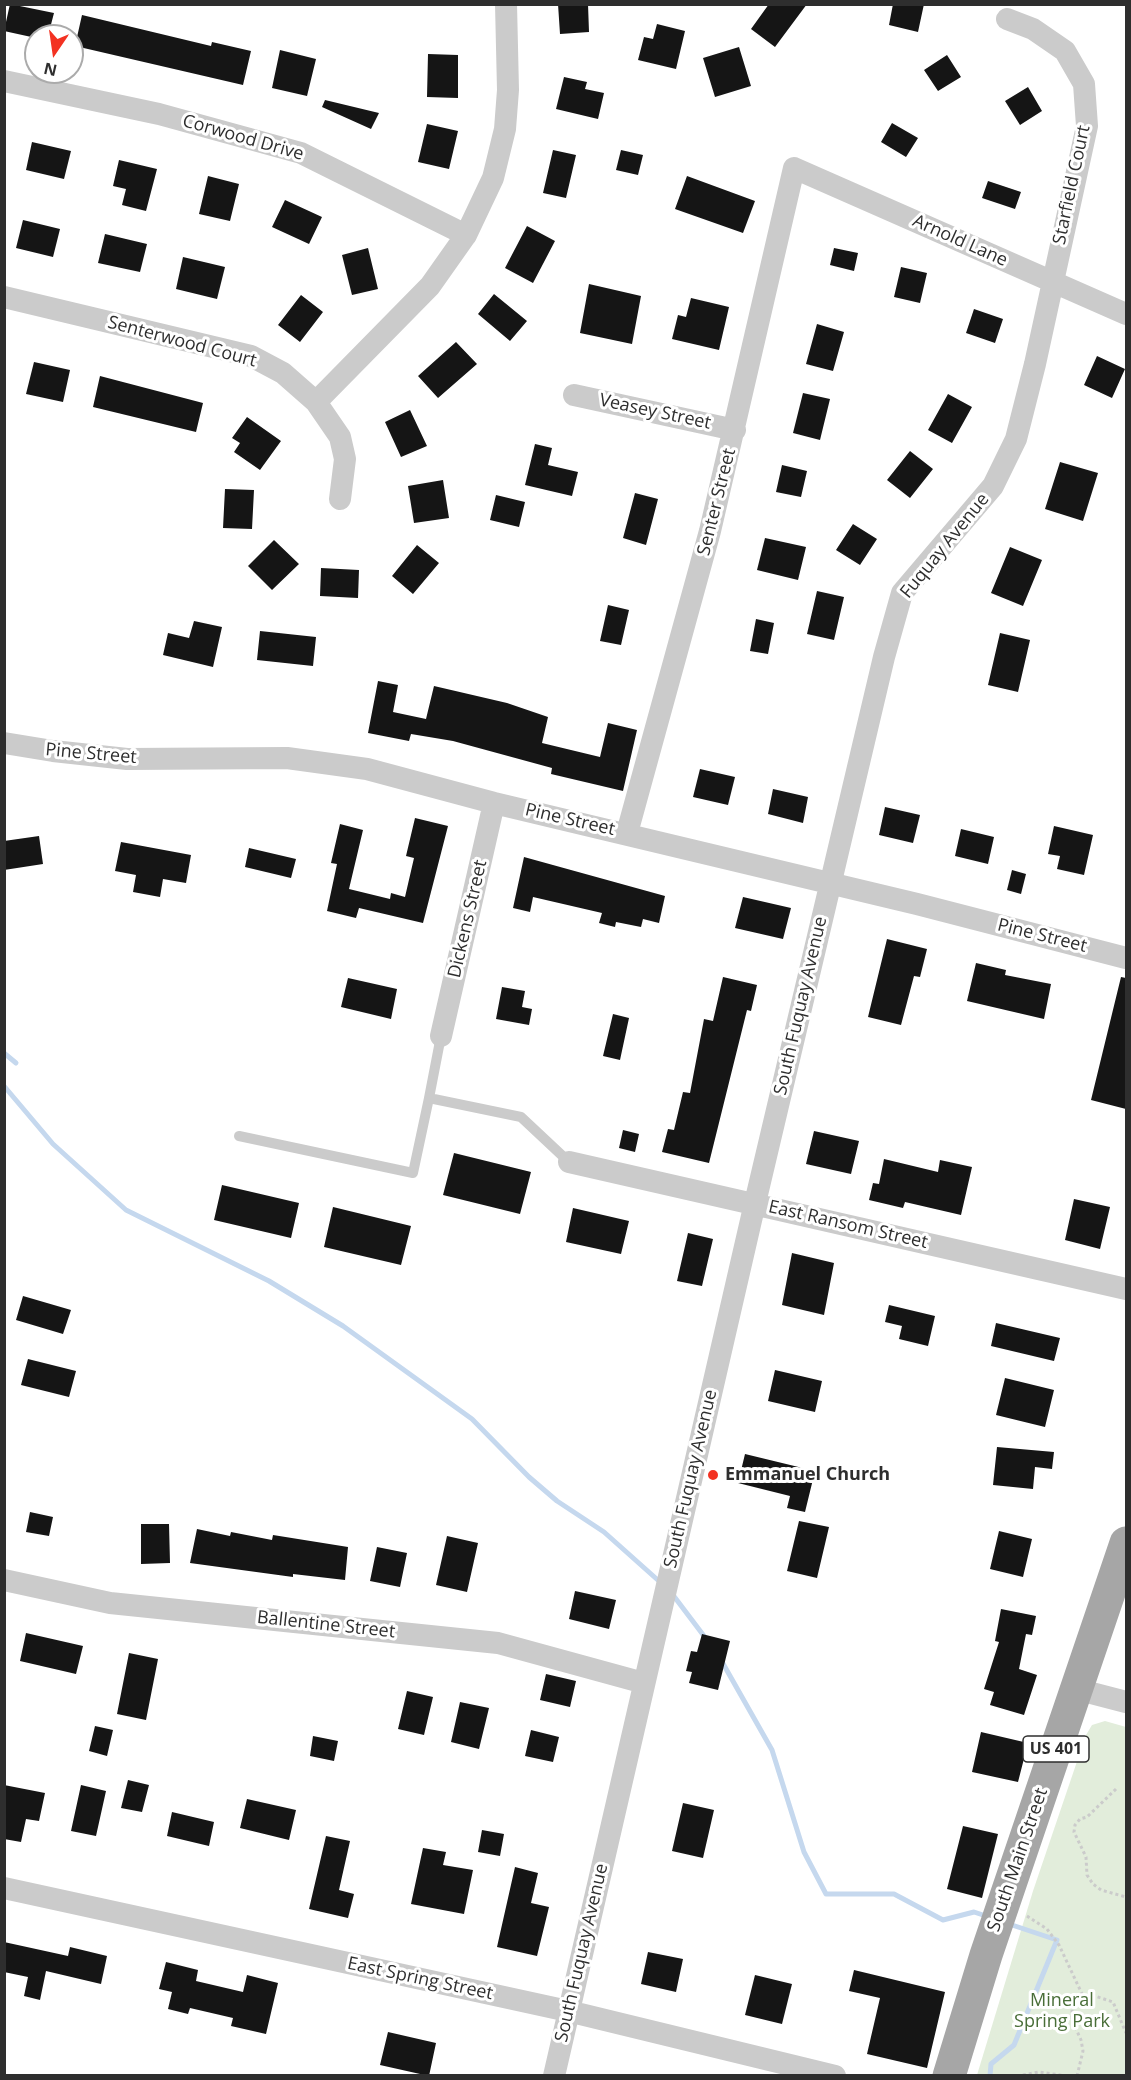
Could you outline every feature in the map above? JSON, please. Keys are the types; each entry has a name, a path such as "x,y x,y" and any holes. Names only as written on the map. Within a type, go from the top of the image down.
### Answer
{"main road":[{"name":"South Main Street","path":"949,2076 964,2020 1126,1543"}],"street":[{"path":"316,402 430,286 466,235 494,178 505,129 508,90 506,4"},
{"name":"Starfield Court","path":"1007,19 1033,29 1065,51 1084,84 1087,126 1051,281"},
{"name":"Corwood Drive","path":"4,81 159,114 301,153 466,235"},
{"name":"Arnold Lane","path":"794,168 1126,314"},
{"name":"Senter Street","path":"627,833 711,531 794,168"},
{"name":"Fuquay Avenue","path":"830,884 884,657 902,593 993,486 1016,439 1035,364 1051,281"},
{"name":"Senterwood Court","path":"4,297 251,356 283,373 316,402 340,437 345,459 340,499"},
{"name":"Veasey Street","path":"574,395 735,430"},
{"name":"Pine Street","path":"4,743 127,759 287,758 367,769 494,803 627,833 1126,958"},
{"name":"Dickens Street","path":"441,1036 494,803"},
{"name":"South Fuquay Avenue","path":"554,2076 830,884"},
{"name":"East Ransom Street","path":"569,1162 1126,1289"},
{"name":"Ballentine Street","path":"4,1580 110,1603 498,1643 644,1683"},
{"path":"1076,1689 1126,1702"},
{"name":"East Spring Street","path":"4,1888 568,2011 835,2076"}],"lane":[{"path":"239,1136 413,1173 441,1036"},
{"path":"429,1098 520,1117 569,1162"}],"path":[{"path":"1116,1789 1087,1817 1075,1824 1074,1832 1086,1857 1087,1875 1093,1884 1101,1890 1126,1897"},
{"path":"1003,1907 1035,1920 1047,1929 1059,1945 1083,1996"},
{"path":"1077,2076 1083,2051 1072,2020 1072,2009 1083,1996 1092,1995 1113,2002 1126,2033"},
{"path":"1017,2076 1039,2072 1067,2076"}],"green space":[{"name":"Mineral Spring Park","path":"1105,1721 1126,1727 1126,2075 977,2075 1033,1891 1086,1735 1092,1725"}],"building":[{"path":"10,4 54,13 51,24 24,24 24,35 4,31"},
{"path":"558,4 588,4 589,32 560,34"},
{"path":"769,4 807,4 775,47 751,29"},
{"path":"893,4 924,4 918,32 889,25"},
{"path":"82,15 211,46 212,42 251,51 243,85 84,48 84,24 80,24"},
{"path":"657,24 685,31 676,69 638,60 644,37 653,39"},
{"path":"739,47 751,86 715,97 703,58"},
{"path":"280,50 316,59 307,96 272,88"},
{"path":"428,54 458,55 458,98 427,97"},
{"path":"947,55 961,77 938,91 924,70"},
{"path":"564,77 587,82 585,89 604,93 598,119 556,109"},
{"path":"1028,87 1042,111 1020,125 1005,101"},
{"path":"325,100 379,113 371,129 322,107"},
{"path":"892,123 918,138 906,157 881,142"},
{"path":"427,124 458,131 449,169 418,162"},
{"path":"32,142 71,151 64,179 26,170"},
{"path":"553,150 576,155 566,198 543,193"},
{"path":"621,150 643,155 638,175 616,170"},
{"path":"119,160 157,169 146,211 122,205 126,189 113,186"},
{"path":"208,176 239,184 230,221 199,214"},
{"path":"687,176 755,201 743,233 675,209"},
{"path":"988,181 1021,192 1015,209 982,198"},
{"path":"285,200 322,217 309,244 272,227"},
{"path":"23,220 60,229 53,257 16,248"},
{"path":"527,226 555,241 533,283 505,268"},
{"path":"105,234 147,244 140,272 98,263"},
{"path":"368,248 378,289 352,295 342,255"},
{"path":"834,248 858,253 854,271 830,265"},
{"path":"183,257 225,267 217,299 176,289"},
{"path":"901,267 927,273 920,303 894,297"},
{"path":"589,284 641,296 632,344 580,333"},
{"path":"494,294 527,321 510,341 478,314"},
{"path":"301,295 323,312 300,342 278,325"},
{"path":"691,298 729,307 719,350 672,339 678,315 686,317"},
{"path":"974,309 1003,319 995,343 966,333"},
{"path":"817,324 844,332 833,371 806,364"},
{"path":"456,342 477,364 438,398 418,376"},
{"path":"1097,356 1125,369 1112,398 1084,385"},
{"path":"34,362 70,370 63,402 26,394"},
{"path":"100,376 203,403 196,432 93,407"},
{"path":"803,393 830,399 820,440 793,433"},
{"path":"948,394 972,407 952,443 928,430"},
{"path":"410,410 427,446 401,457 385,422"},
{"path":"247,417 281,441 260,470 234,452 240,443 232,438"},
{"path":"535,444 552,448 548,465 578,472 572,496 525,485"},
{"path":"910,451 933,469 910,498 887,480"},
{"path":"1060,462 1098,473 1083,521 1045,509"},
{"path":"782,465 807,471 801,497 776,492"},
{"path":"443,480 449,518 414,523 408,486"},
{"path":"225,489 254,490 252,529 223,528"},
{"path":"635,493 658,499 646,545 623,538"},
{"path":"496,495 525,502 519,527 490,520"},
{"path":"853,524 877,539 860,565 836,550"},
{"path":"765,538 806,547 798,580 757,570"},
{"path":"274,540 299,564 272,590 248,566"},
{"path":"417,545 439,563 413,594 392,576"},
{"path":"1010,547 1042,560 1023,606 991,593"},
{"path":"321,568 359,570 358,598 320,596"},
{"path":"817,591 844,597 834,640 807,634"},
{"path":"608,605 629,610 621,645 600,641"},
{"path":"756,619 774,623 768,654 750,651"},
{"path":"194,621 222,627 213,667 163,655 168,633 189,638"},
{"path":"260,631 316,637 313,666 257,660"},
{"path":"1000,633 1030,640 1018,692 988,685"},
{"path":"378,681 398,685 393,712 426,719 434,686 507,703 548,717 542,743 600,757 608,723 637,730 623,791 551,774 552,768 453,741 411,734 409,741 368,733"},
{"path":"700,769 735,777 728,805 693,797"},
{"path":"773,789 808,797 803,823 768,814"},
{"path":"885,807 920,815 913,843 879,835"},
{"path":"415,818 448,826 423,923 359,908 356,918 327,911 337,864 331,863 340,824 363,830 349,889 390,899 391,893 405,897 414,858 406,856"},
{"path":"1054,826 1093,835 1084,875 1057,869 1060,856 1048,854"},
{"path":"961,829 994,837 988,864 955,856"},
{"path":"39,836 43,864 4,870 4,841"},
{"path":"121,842 191,855 186,883 163,879 160,897 133,892 136,875 115,871"},
{"path":"249,848 296,859 291,878 245,867"},
{"path":"524,857 665,896 659,923 643,919 641,927 616,922 615,927 599,923 602,913 533,897 530,912 513,908"},
{"path":"1012,870 1026,874 1021,894 1007,890"},
{"path":"743,897 791,908 783,939 735,928"},
{"path":"887,939 927,949 920,977 914,976 901,1025 868,1017"},
{"path":"976,963 1006,970 1005,975 1051,984 1044,1019 967,1001"},
{"path":"723,977 757,985 751,1011 747,1010 709,1163 662,1152 668,1129 674,1130 683,1092 690,1093 704,1019 713,1021"},
{"path":"1121,977 1126,978 1126,1109 1091,1100"},
{"path":"348,978 397,989 391,1019 341,1007"},
{"path":"502,987 525,991 522,1007 532,1009 529,1025 496,1019"},
{"path":"613,1014 629,1018 620,1060 603,1056"},
{"path":"623,1130 639,1134 635,1152 619,1148"},
{"path":"814,1131 859,1141 851,1174 806,1164"},
{"path":"454,1153 531,1172 520,1214 443,1195"},
{"path":"884,1159 938,1172 940,1160 972,1167 961,1215 905,1202 903,1208 869,1200 873,1183 879,1184"},
{"path":"222,1185 299,1203 291,1238 214,1220"},
{"path":"1074,1199 1110,1207 1100,1249 1065,1240"},
{"path":"333,1207 411,1226 401,1265 324,1247"},
{"path":"573,1208 629,1221 621,1254 566,1242"},
{"path":"688,1233 713,1239 702,1286 677,1281"},
{"path":"792,1253 834,1263 824,1315 782,1305"},
{"path":"23,1296 71,1310 63,1334 16,1320"},
{"path":"889,1305 935,1316 928,1346 899,1339 902,1326 885,1322"},
{"path":"996,1323 1060,1338 1054,1361 991,1346"},
{"path":"28,1359 76,1371 69,1397 21,1385"},
{"path":"775,1370 822,1381 815,1412 768,1401"},
{"path":"1005,1378 1054,1390 1045,1427 996,1415"},
{"path":"997,1447 1054,1452 1052,1469 1035,1467 1033,1489 993,1485"},
{"path":"745,1454 815,1471 805,1512 787,1508 790,1496 738,1483"},
{"path":"30,1512 53,1517 49,1536 26,1532"},
{"path":"799,1521 829,1527 817,1578 787,1571"},
{"path":"141,1524 169,1524 170,1563 141,1564"},
{"path":"197,1529 230,1536 231,1532 272,1540 273,1535 348,1547 345,1580 293,1574 293,1577 190,1563"},
{"path":"999,1531 1032,1539 1023,1577 990,1569"},
{"path":"447,1536 478,1543 467,1592 436,1585"},
{"path":"377,1547 407,1553 400,1587 370,1581"},
{"path":"575,1591 616,1600 609,1629 569,1619"},
{"path":"1001,1609 1036,1616 1032,1635 1026,1634 1019,1669 1037,1675 1024,1715 990,1705 994,1692 984,1689 999,1642 995,1641"},
{"path":"26,1633 83,1646 76,1674 20,1661"},
{"path":"702,1634 730,1641 718,1690 689,1683 692,1672 686,1671 691,1651 697,1652"},
{"path":"129,1653 158,1659 146,1720 117,1714"},
{"path":"546,1674 576,1681 570,1707 540,1700"},
{"path":"407,1691 433,1697 424,1735 398,1729"},
{"path":"460,1702 489,1708 479,1749 451,1742"},
{"path":"95,1726 113,1730 107,1756 89,1751"},
{"path":"531,1730 559,1737 553,1762 525,1756"},
{"path":"981,1732 1028,1743 1018,1782 972,1772"},
{"path":"313,1736 338,1741 334,1761 310,1756"},
{"path":"128,1780 149,1785 142,1812 121,1808"},
{"path":"4,1785 45,1793 39,1821 26,1819 21,1842 4,1839"},
{"path":"81,1785 106,1791 96,1836 71,1831"},
{"path":"247,1799 296,1810 289,1840 240,1828"},
{"path":"683,1803 714,1810 703,1858 672,1851"},
{"path":"172,1812 214,1822 209,1846 167,1836"},
{"path":"963,1826 998,1834 982,1898 947,1889"},
{"path":"482,1830 504,1834 500,1856 478,1852"},
{"path":"326,1836 350,1841 339,1890 354,1894 348,1918 309,1909"},
{"path":"423,1848 446,1852 443,1865 473,1870 464,1914 411,1904"},
{"path":"515,1867 538,1873 531,1903 549,1907 537,1956 497,1947"},
{"path":"4,1942 68,1956 70,1947 107,1956 101,1984 46,1971 40,2000 24,1996 28,1977 4,1972"},
{"path":"648,1952 683,1959 676,1992 641,1984"},
{"path":"166,1962 198,1970 196,1981 243,1992 247,1975 278,1983 266,2034 231,2026 233,2018 190,2008 188,2014 168,2009 172,1992 159,1989"},
{"path":"854,1970 945,1992 927,2068 867,2054 880,1998 849,1991"},
{"path":"755,1975 792,1984 782,2024 745,2015"},
{"path":"388,2032 436,2043 429,2076 380,2065"}],"waterway":[{"path":"4,1053 16,1063"},
{"path":"4,1086 53,1144 126,1210 269,1281 343,1326 472,1419 529,1477 557,1501 604,1532 660,1582"},
{"path":"673,1595 707,1640"},
{"path":"721,1660 772,1750 804,1852 826,1894 894,1894 943,1920 974,1912 989,1917"},
{"path":"990,2076 991,2064 1014,2045 1057,1940 1009,1924"}],"place":[{"name":"Emmanuel Church","path":"713,1475"}]}
